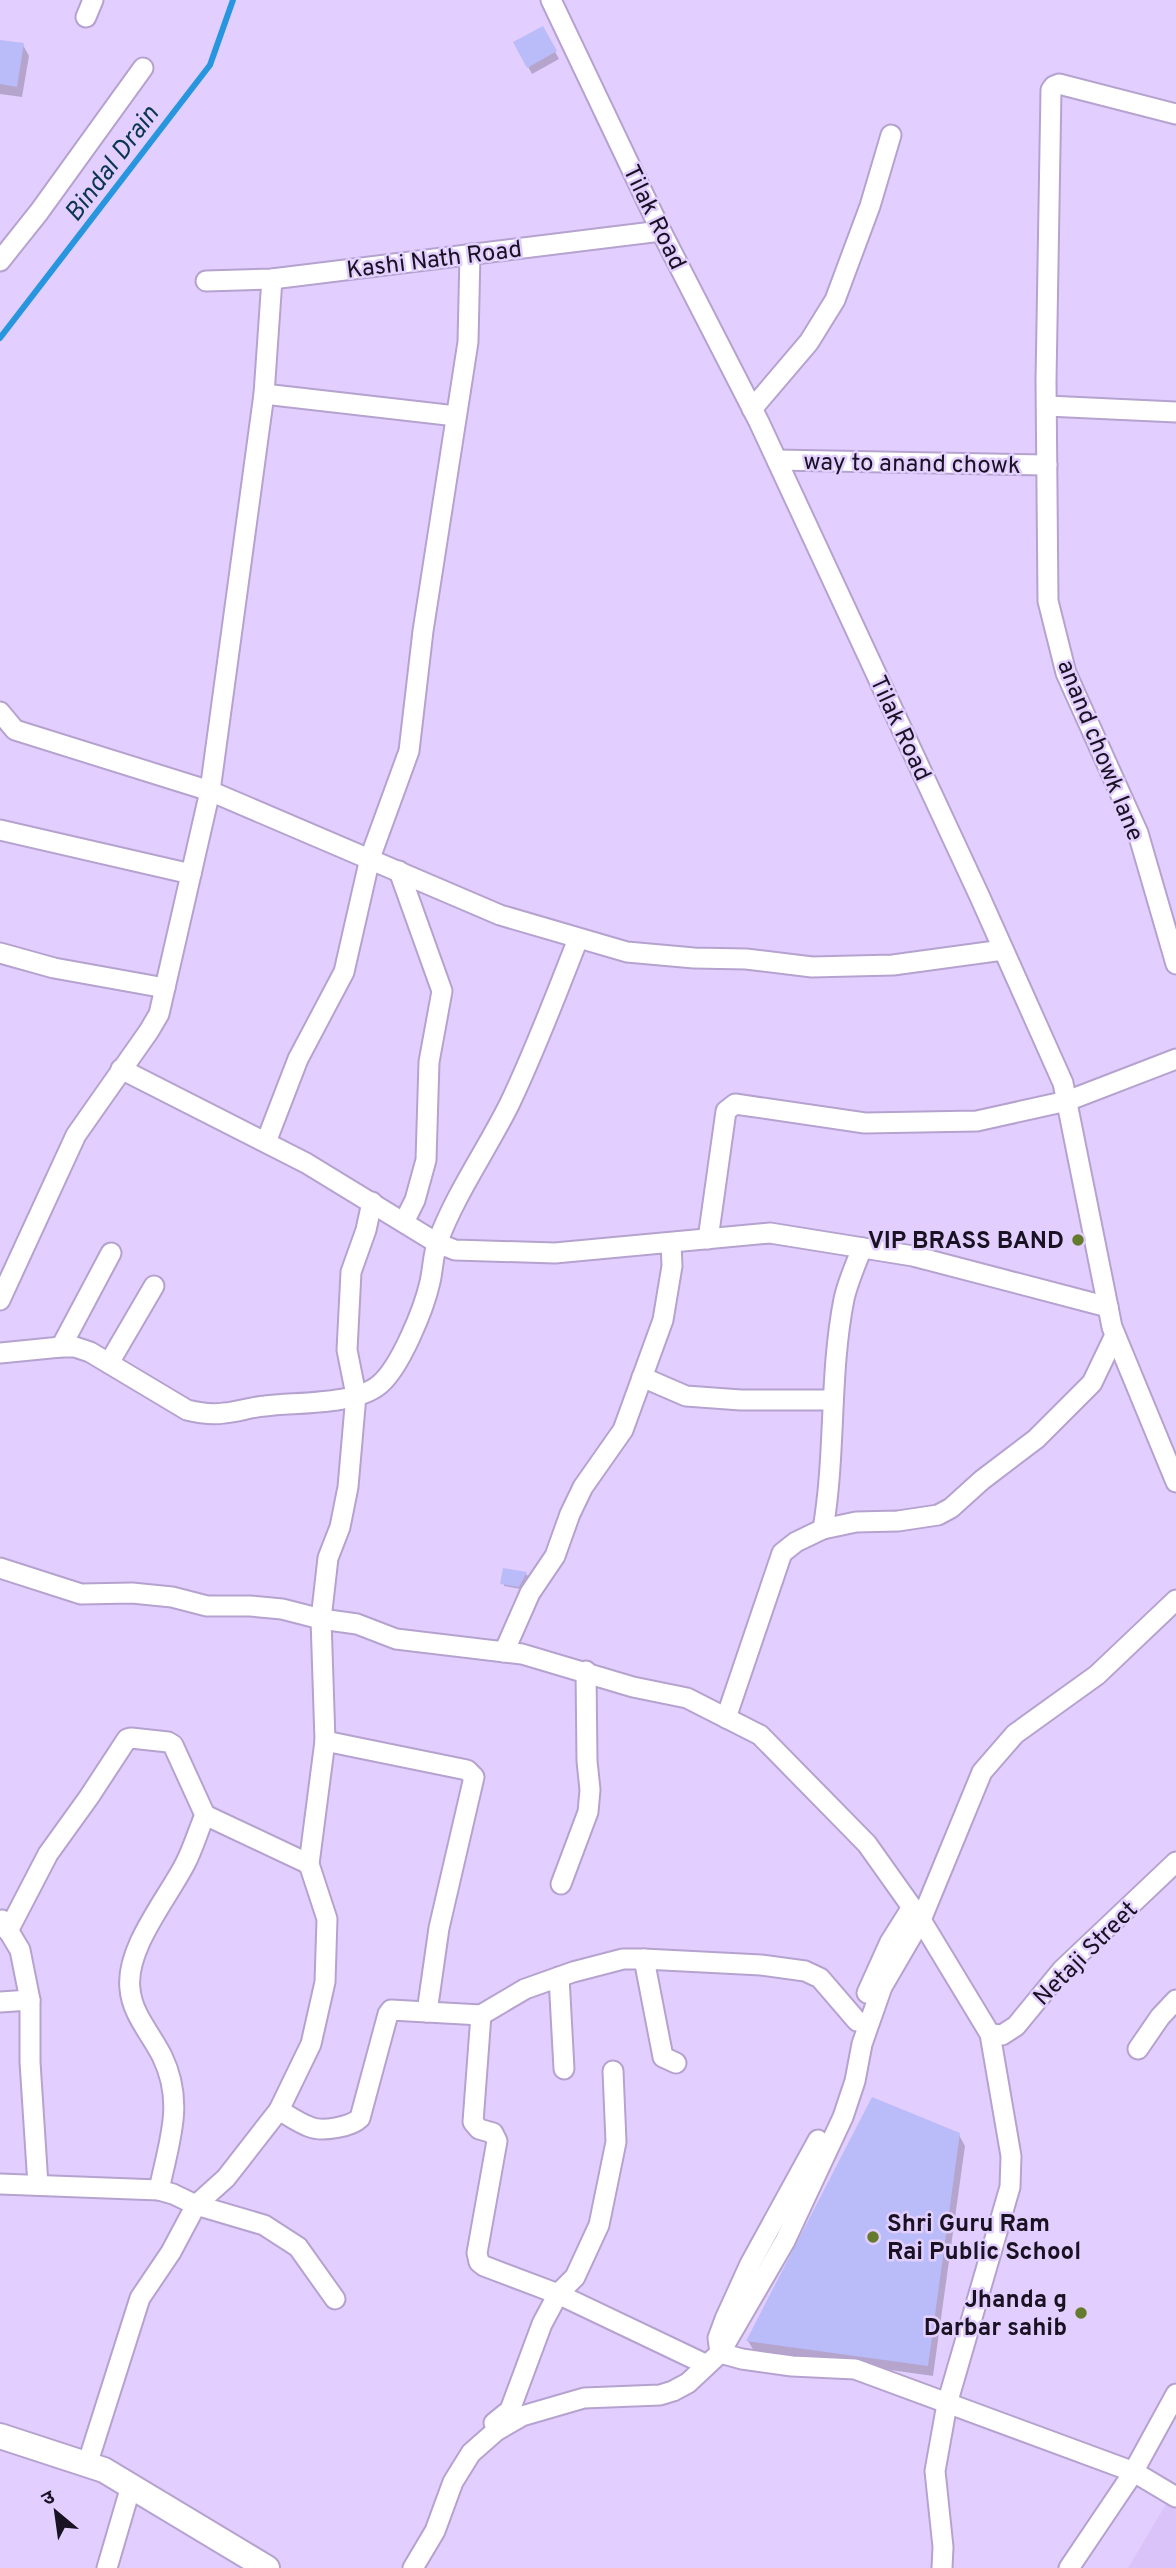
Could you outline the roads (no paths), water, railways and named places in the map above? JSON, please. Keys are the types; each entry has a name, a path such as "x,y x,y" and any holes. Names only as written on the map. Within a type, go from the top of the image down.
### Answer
{"street":[{"name":"Tilak Road","path":"551,0 661,231 777,460 1063,1083 1115,1335 1176,1482"},
{"path":"0,261 39,212 142,68"},
{"name":"anand chowk lane","path":"1176,114 1059,83 1051,90 1047,406 1048,601 1066,673 1138,833 1176,964"},
{"path":"752,409 809,342 835,300 870,206 891,135"},
{"name":"Kashi Nath Road","path":"206,281 272,279 661,231"},
{"path":"266,1142 298,1059 344,972 370,858 409,751 422,631 468,342 470,254"},
{"path":"0,1300 76,1135 159,1014 210,791 264,394 272,279"},
{"path":"264,394 456,416"},
{"path":"1047,406 1176,412"},
{"name":"way to anand chowk","path":"777,460 1047,465"},
{"path":"0,712 8,734 210,791 500,915 627,952 812,967 894,965 1003,950"},
{"path":"0,830 191,874"},
{"path":"399,871 442,991 429,1062 426,1160 415,1200 404,1222"},
{"path":"0,1353 75,1347 90,1352 187,1410 202,1413 223,1413 356,1395 377,1387 391,1374 408,1341 430,1284 437,1243 472,1168 508,1107 541,1036 578,939"},
{"path":"0,953 54,968 164,988"},
{"path":"708,1240 726,1111 735,1104 865,1123 976,1121 1067,1101 1176,1059"},
{"path":"121,1069 266,1142 373,1202 437,1243 455,1250 555,1253 770,1233 913,1256 1108,1307"},
{"path":"88,2465 141,2298 171,2252 196,2205 226,2178 279,2110 311,2044 326,1982 327,1919 309,1864 325,1741 321,1619 328,1558 340,1527 348,1487 356,1395 348,1350 351,1272 373,1202"},
{"path":"503,1652 530,1593 555,1556 583,1487 623,1430 663,1320 672,1266 671,1243"},
{"path":"823,1529 830,1488 833,1401 844,1297 862,1248"},
{"path":"61,1347 111,1254"},
{"path":"108,1363 153,1286"},
{"path":"726,1718 782,1553 796,1542 823,1529 856,1522 898,1521 938,1515 951,1508 982,1480 1036,1439 1092,1383 1115,1335"},
{"path":"642,1377 686,1396 741,1400 833,1401"},
{"path":"0,1568 81,1594 122,1593 172,1597 206,1606 282,1609 321,1619 357,1624 396,1639 522,1654 633,1687 687,1698 760,1735 867,1844 916,1914 990,2034 1011,2156 1010,2187 947,2404 935,2471 943,2547 942,2568"},
{"path":"415,2564 435,2531 459,2472 471,2453 496,2431 522,2416 584,2398 660,2395 688,2383 713,2359 785,2241 837,2129 855,2081 862,2044 882,1987 992,1747 1002,1734 1030,1709 1176,1588"},
{"path":"982,1772 1015,1734 1097,1675 1176,1600"},
{"path":"561,1884 588,1812 590,1790 586,1671"},
{"path":"38,2185 30,2062 30,2000 20,1950 4,1924 48,1854 127,1740 144,1739 173,1745 205,1815 309,1864"},
{"path":"325,1741 467,1770 474,1777 439,1928 427,2012"},
{"path":"159,2190 175,2109 174,2087 162,2056 135,2009 130,1988 131,1970 142,1934 187,1861 205,1815"},
{"name":"Netaji Street","path":"990,2034 1002,2035 1016,2026 1062,1970 1176,1862"},
{"path":"713,2359 720,2329 740,2286 825,2127 847,2066 857,2021 880,1962 916,1914"},
{"path":"279,2110 316,2129 350,2126 356,2122 360,2118 391,2010 481,2014 525,1989 623,1959 761,1965 805,1971 820,1978 857,2021"},
{"path":"644,1959 663,2057 676,2063"},
{"path":"559,1977 564,2069"},
{"path":"0,2002 30,2000"},
{"path":"1138,2049 1160,2017 1176,2000"},
{"path":"481,2014 473,2122 479,2129 493,2133 497,2141 477,2253 479,2262 484,2266 713,2359 855,2369 1134,2472 1176,2497"},
{"path":"415,2564 422,2527 451,2462 474,2437 510,2410 542,2323 558,2294 575,2277 599,2225 616,2142 613,2071"},
{"path":"0,2184 159,2190 196,2205 264,2225 298,2247 335,2299"},
{"path":"1069,2568 1134,2472 1176,2394"},
{"path":"0,2436 104,2470 265,2567"},
{"path":"107,2568 131,2486"}],"waterway":[{"name":"Bindal Drain","path":"0,338 210,65 233,0"}],"place":[{"name":"VIP BRASS BAND","path":"1078,1240"},
{"name":"Shri Guru Ram Rai Public School","path":"873,2237"},
{"name":"Jhanda g Darbar sahib","path":"1081,2313"}]}
